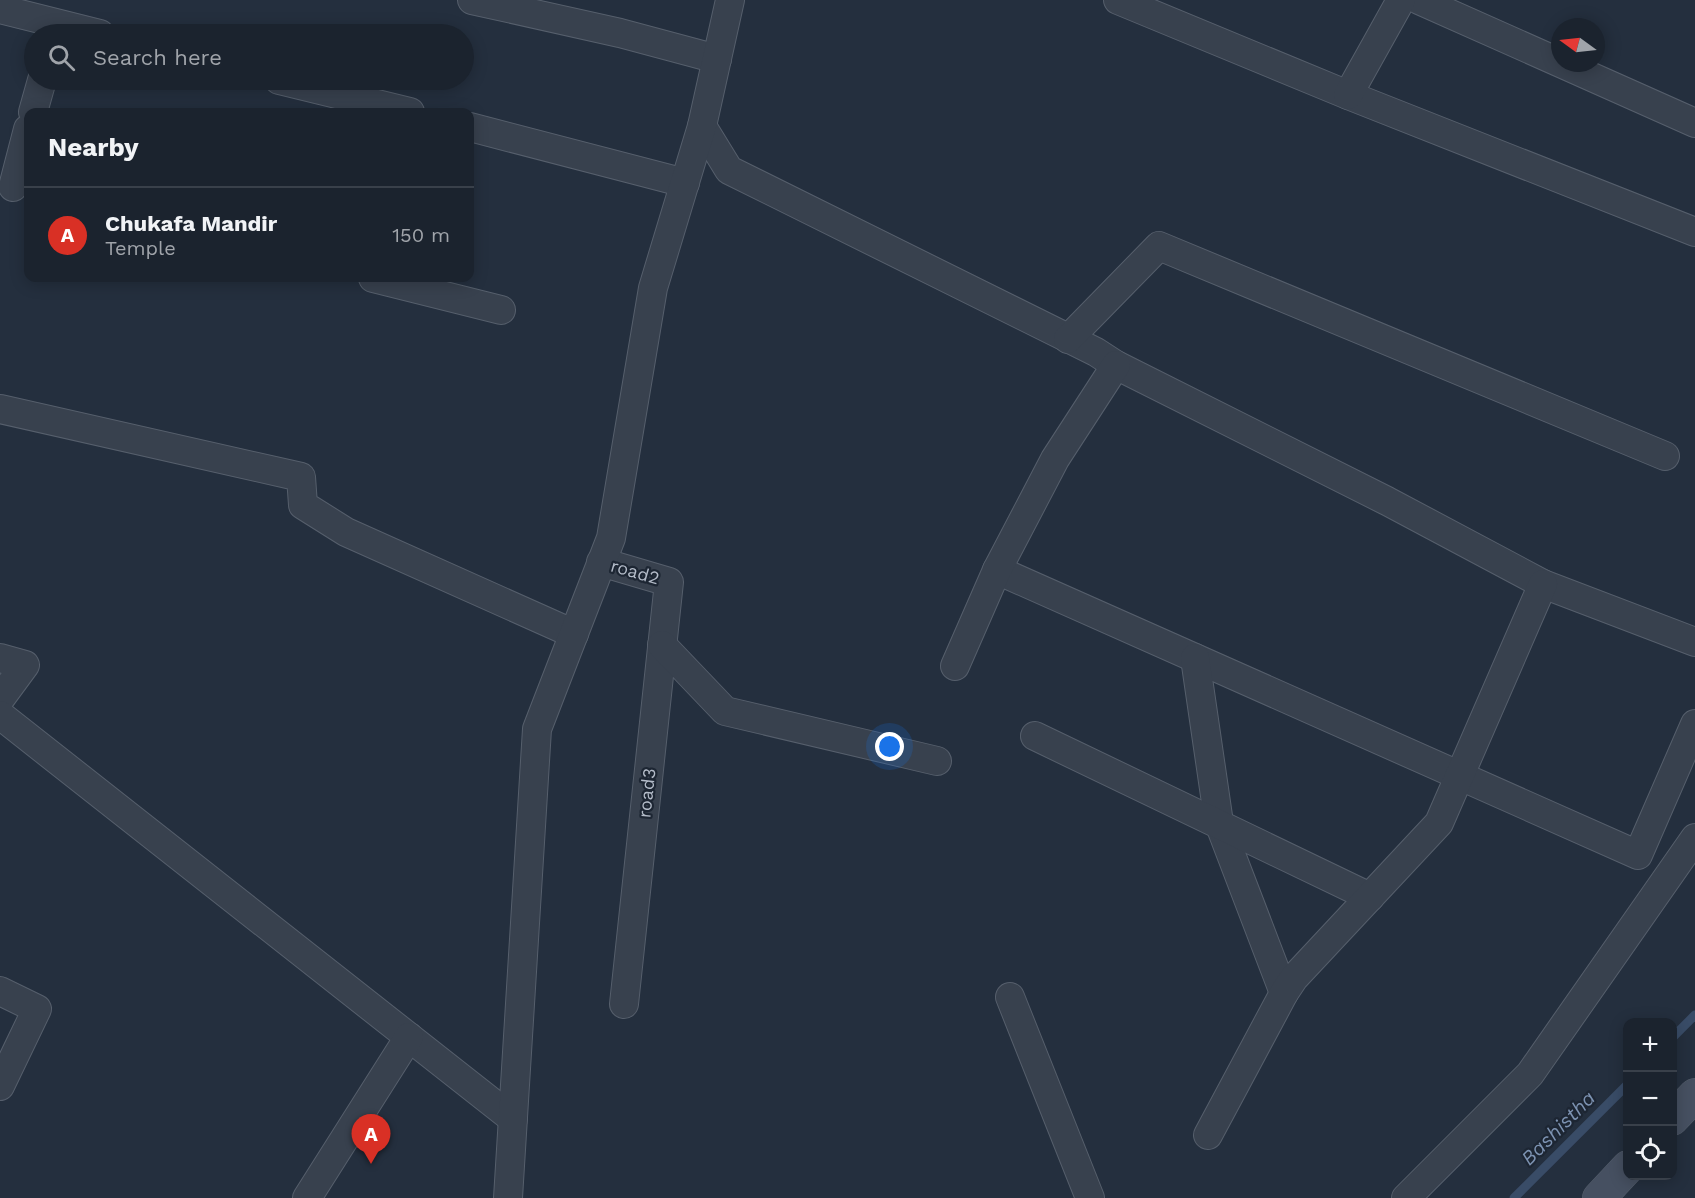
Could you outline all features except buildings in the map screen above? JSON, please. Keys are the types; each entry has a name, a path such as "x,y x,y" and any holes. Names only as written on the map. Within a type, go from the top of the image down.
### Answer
{"street":[{"path":"472,0 620,33 717,59"},
{"path":"508,1198 537,729 611,538 653,288 702,126 730,0"},
{"path":"1118,0 1348,95 1695,232"},
{"path":"1348,95 1401,0"},
{"path":"1419,0 1695,123"},
{"path":"0,9 42,24"},
{"path":"34,108 39,90"},
{"path":"320,90 394,108"},
{"path":"702,126 729,170 1096,352 1116,365 1387,501 1543,584 1695,642"},
{"path":"474,128 685,183"},
{"path":"14,187 24,146"},
{"path":"1068,339 1159,246 1665,456"},
{"path":"389,282 501,310"},
{"path":"955,666 997,570 1055,459 1116,365"},
{"path":"0,409 301,477 303,505 346,532 574,634"},
{"name":"road2","path":"601,562 669,582"},
{"path":"997,570 1638,855 1695,724"},
{"name":"road3","path":"624,1004 669,582"},
{"path":"1208,1135 1294,978 1439,823 1543,584"},
{"path":"662,645 725,711 937,761"},
{"path":"0,658 25,665 0,699"},
{"path":"1196,658 1219,823 1284,993"},
{"path":"0,715 513,1119"},
{"path":"1035,736 1370,897"},
{"path":"1406,1198 1530,1074 1695,838"},
{"path":"0,991 37,1009 0,1086"},
{"path":"1011,997 1090,1198"},
{"path":"307,1198 409,1037"},
{"path":"1677,1114 1695,1095"},
{"path":"1599,1198 1623,1172"}],"waterway":[{"name":"Bashistha","path":"1677,1033 1695,1015"},
{"name":"Bashistha","path":"1514,1198 1623,1089"}],"place":[{"name":"Chukafa Mandir","path":"371,1164"}]}
